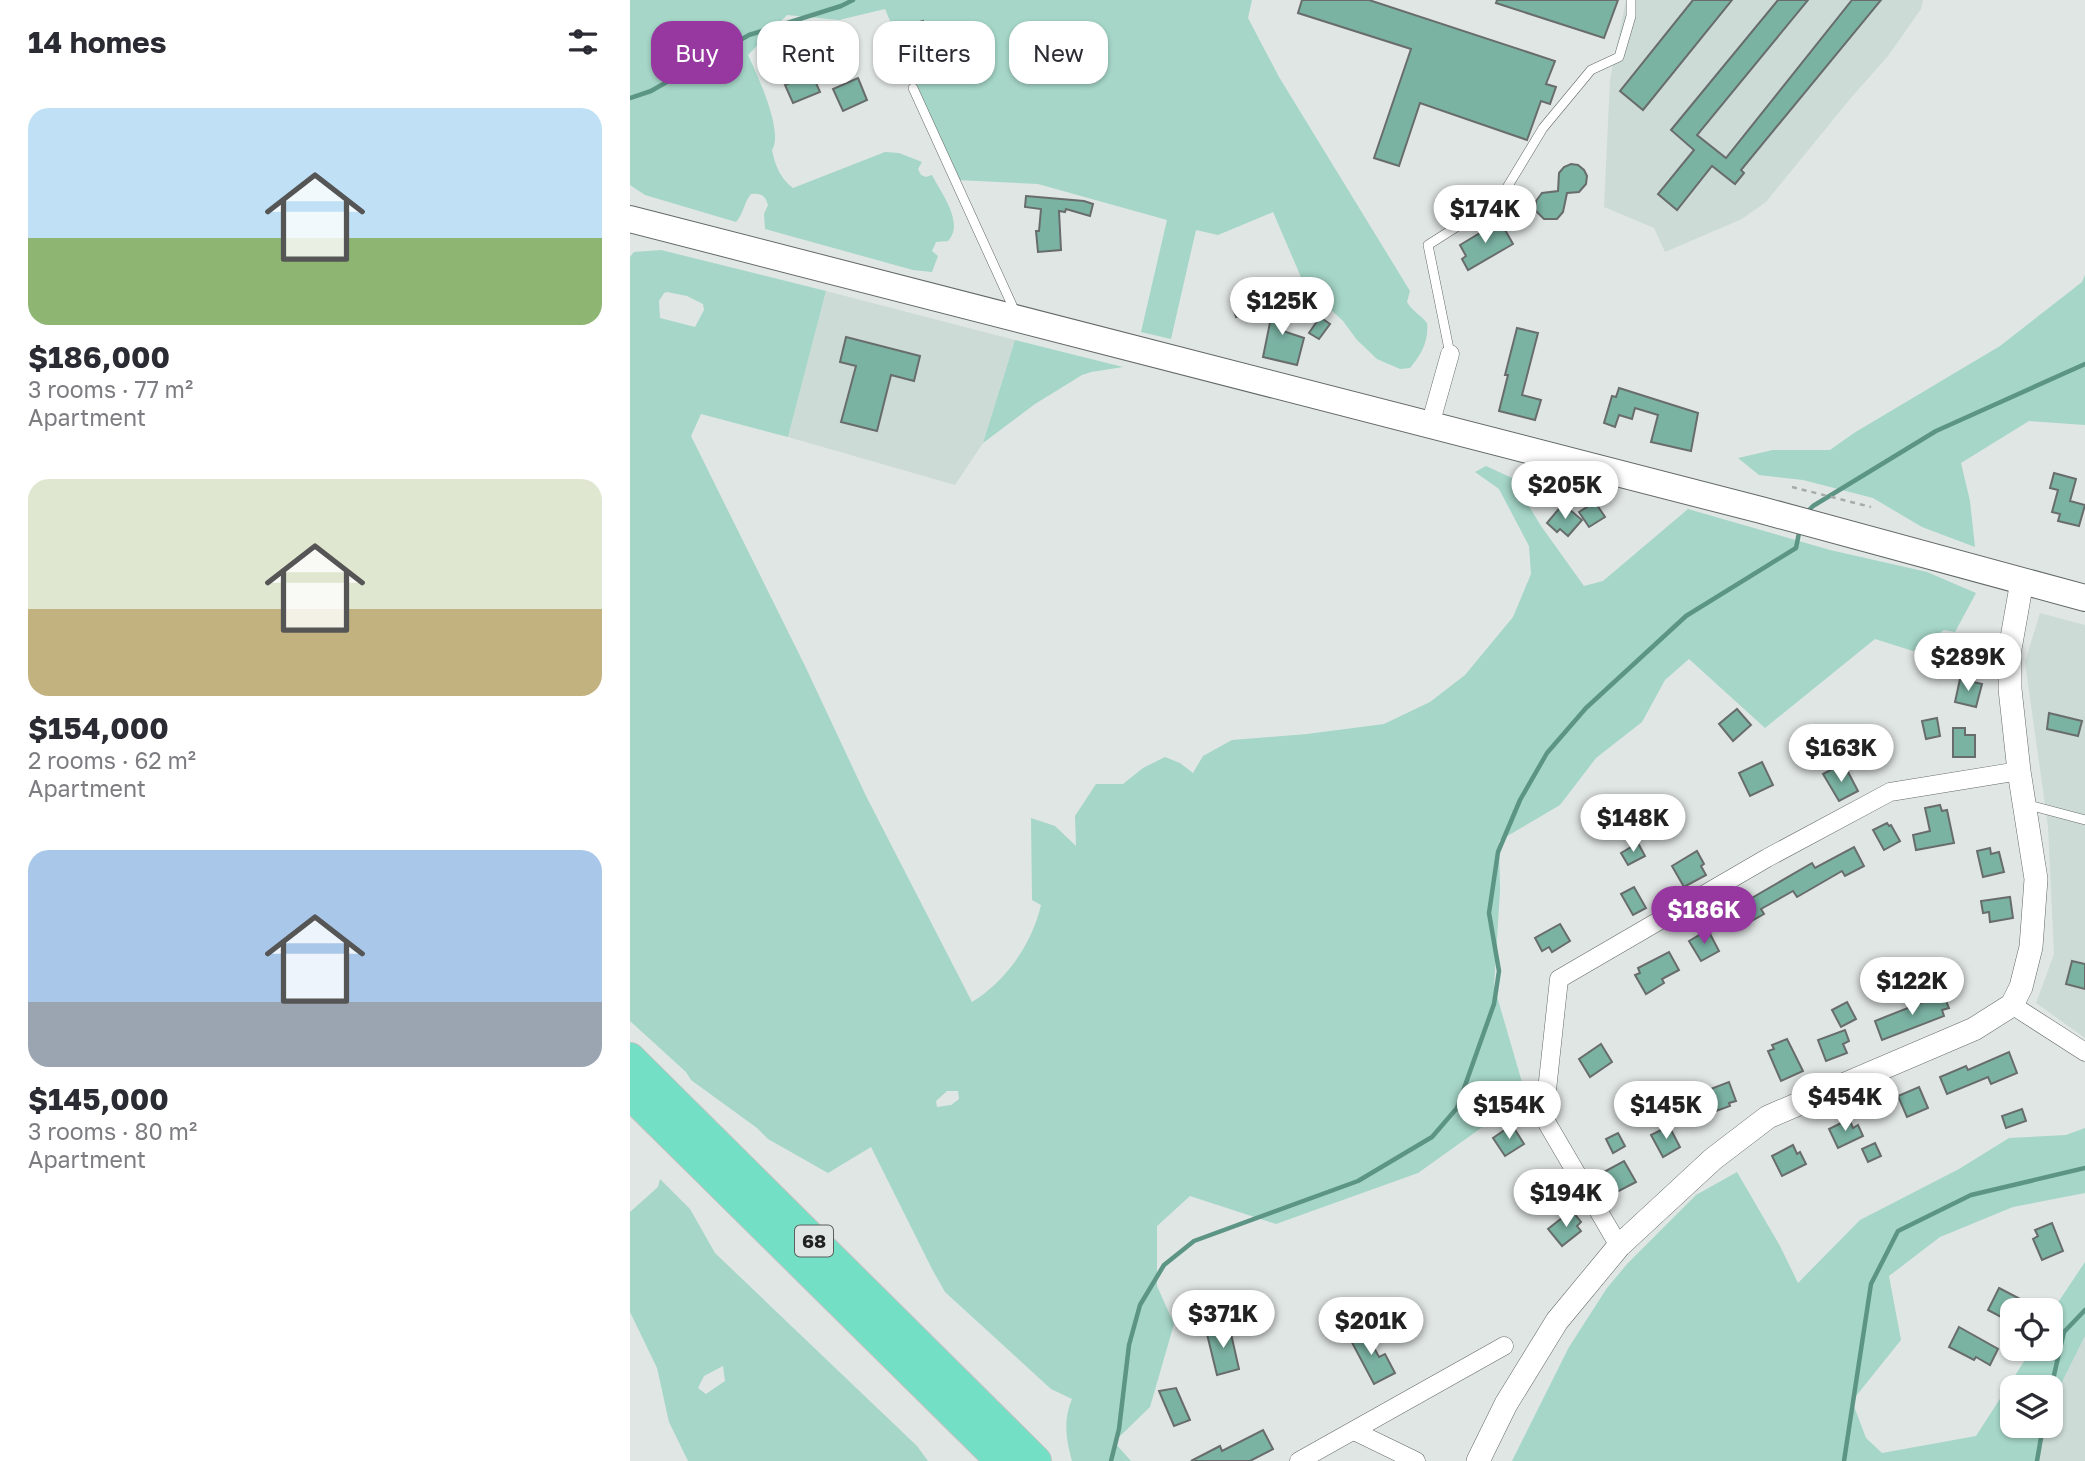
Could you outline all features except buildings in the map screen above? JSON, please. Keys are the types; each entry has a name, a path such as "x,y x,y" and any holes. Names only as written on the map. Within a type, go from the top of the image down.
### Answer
{"highway":[{"name":"68","path":"630,1058 1021,1458"},
{"name":"68","path":"630,1094 1021,1458"}],"main road":[{"path":"630,219 1761,510 2085,598"}],"street":[{"path":"1430,425 1450,354"},
{"path":"1478,1461 1506,1404 1557,1321 1619,1246 1713,1159 1768,1117 1974,1029 2012,1005 2021,987 2031,947 2036,879 2023,804 2010,689 2010,649 2022,581"},
{"path":"1619,1246 1544,1118 1559,979 1767,858 1890,792 2019,771"},
{"path":"2012,1005 2085,1052"},
{"path":"1299,1461 1504,1346"},
{"path":"1354,1431 1416,1461"}],"lane":[{"path":"1450,354 1428,245 1500,199 1543,128 1591,70 1619,57 1631,16 1631,0"},
{"path":"913,88 1012,305 1009,316"},
{"path":"2023,804 2085,820"}],"path":[{"path":"1792,487 1871,507"}],"shaded area":[{"path":"1626,0 1923,0 1921,9 1888,56 1766,202 1742,219 1665,252 1654,228 1604,207 1610,80"},
{"path":"826,291 1015,340 983,443 955,485 788,437"},
{"path":"2040,613 2085,625 2085,1038 2036,1003 2054,954 2048,827 2025,662"},
{"path":"2085,1336 2085,1461 2038,1461 2041,1438 2063,1438 2063,1380"}],"green space":[{"path":"630,0 1252,0 1248,18 1279,77 1410,291 1407,302 1427,323 1427,336 1418,358 1410,368 1400,369 1377,359 1357,340 1343,321 1304,284 1273,212 1218,235 1196,230 1171,339 1141,332 1167,220 1038,184 957,180 917,84 995,84 995,21 890,21 885,9 839,20 787,15 781,21 757,21 757,46 748,55 772,117 775,142 772,150 775,161 782,176 793,188 885,152 899,153 922,162 918,169 921,175 932,175 950,208 954,226 948,241 936,242 932,251 938,256 932,272 913,270 765,229 764,214 768,205 760,194 751,194 736,222 645,195 630,185"},
{"path":"661,250 826,291 788,437 701,414 691,436 866,796 972,1002 996,983 1016,960 1037,920 1041,905 1032,900 1031,818 1055,826 1076,846 1075,816 1096,784 1123,784 1143,768 1165,757 1180,763 1193,773 1203,756 1232,740 1384,724 1430,702 1465,675 1513,617 1531,574 1529,546 1499,489 1475,472 1486,466 1512,478 1541,526 1584,586 1603,581 1688,509 1830,550 1927,572 1976,593 1955,632 1944,630 1913,651 1875,639 1765,728 1689,659 1665,680 1642,722 1596,758 1560,805 1499,841 1500,891 1494,986 1526,1096 1418,1173 1276,1224 1190,1196 1157,1226 1157,1286 1174,1324 1150,1407 1114,1442 1131,1461 1072,1461 1066,1430 1072,1399 1051,1389 945,1292 871,1147 828,1173 768,1139 691,1080 686,1072 630,1021 630,257 634,252","holes":["667,292 687,296 703,304 704,310 695,327 660,318 659,301","947,1091 958,1091 959,1099 951,1105 937,1107 936,1101"]},
{"path":"2085,275 2085,425 2029,421 1961,463 1970,501 1975,547 1922,527 1873,498 1803,480 1759,475 1738,458 1773,450 1830,450 2000,346 2082,282"},
{"path":"1015,340 1123,367 1082,375 1035,404 983,443"},
{"path":"2085,1128 2085,1193 2013,1207 1940,1237 1889,1276 1901,1340 1852,1401 1866,1438 1882,1453 1976,1436 2000,1399 2000,1438 2041,1438 2038,1461 1512,1461 1569,1347 1607,1288 1628,1263 1696,1195 1737,1172 1798,1283 1860,1220 1959,1169 2009,1138 2066,1135"},
{"path":"660,1179 690,1209 715,1253 917,1446 928,1461 688,1461 669,1422 657,1368 630,1312 630,1212 658,1187","holes":["723,1366 725,1381 706,1394 698,1388 704,1376"]},
{"path":"2085,1262 2085,1336 2063,1380 2063,1375 2015,1375 2024,1361 2063,1361 2061,1298"}],"waterway":[{"path":"630,98 651,91 749,35 853,0"},
{"path":"1805,514 1813,506 1936,431 2085,364"},
{"path":"1111,1461 1119,1429 1129,1345 1140,1305 1164,1265 1194,1241 1358,1181 1432,1137 1457,1108 1494,1004 1499,971 1489,913 1498,852 1520,800 1547,753 1586,708 1686,616 1796,548 1800,528"},
{"path":"1844,1461 1871,1284 1898,1231 1971,1195 2085,1168"},
{"path":"2054,1375 2064,1332 2085,1310"},
{"path":"2037,1461 2041,1438"}]}
